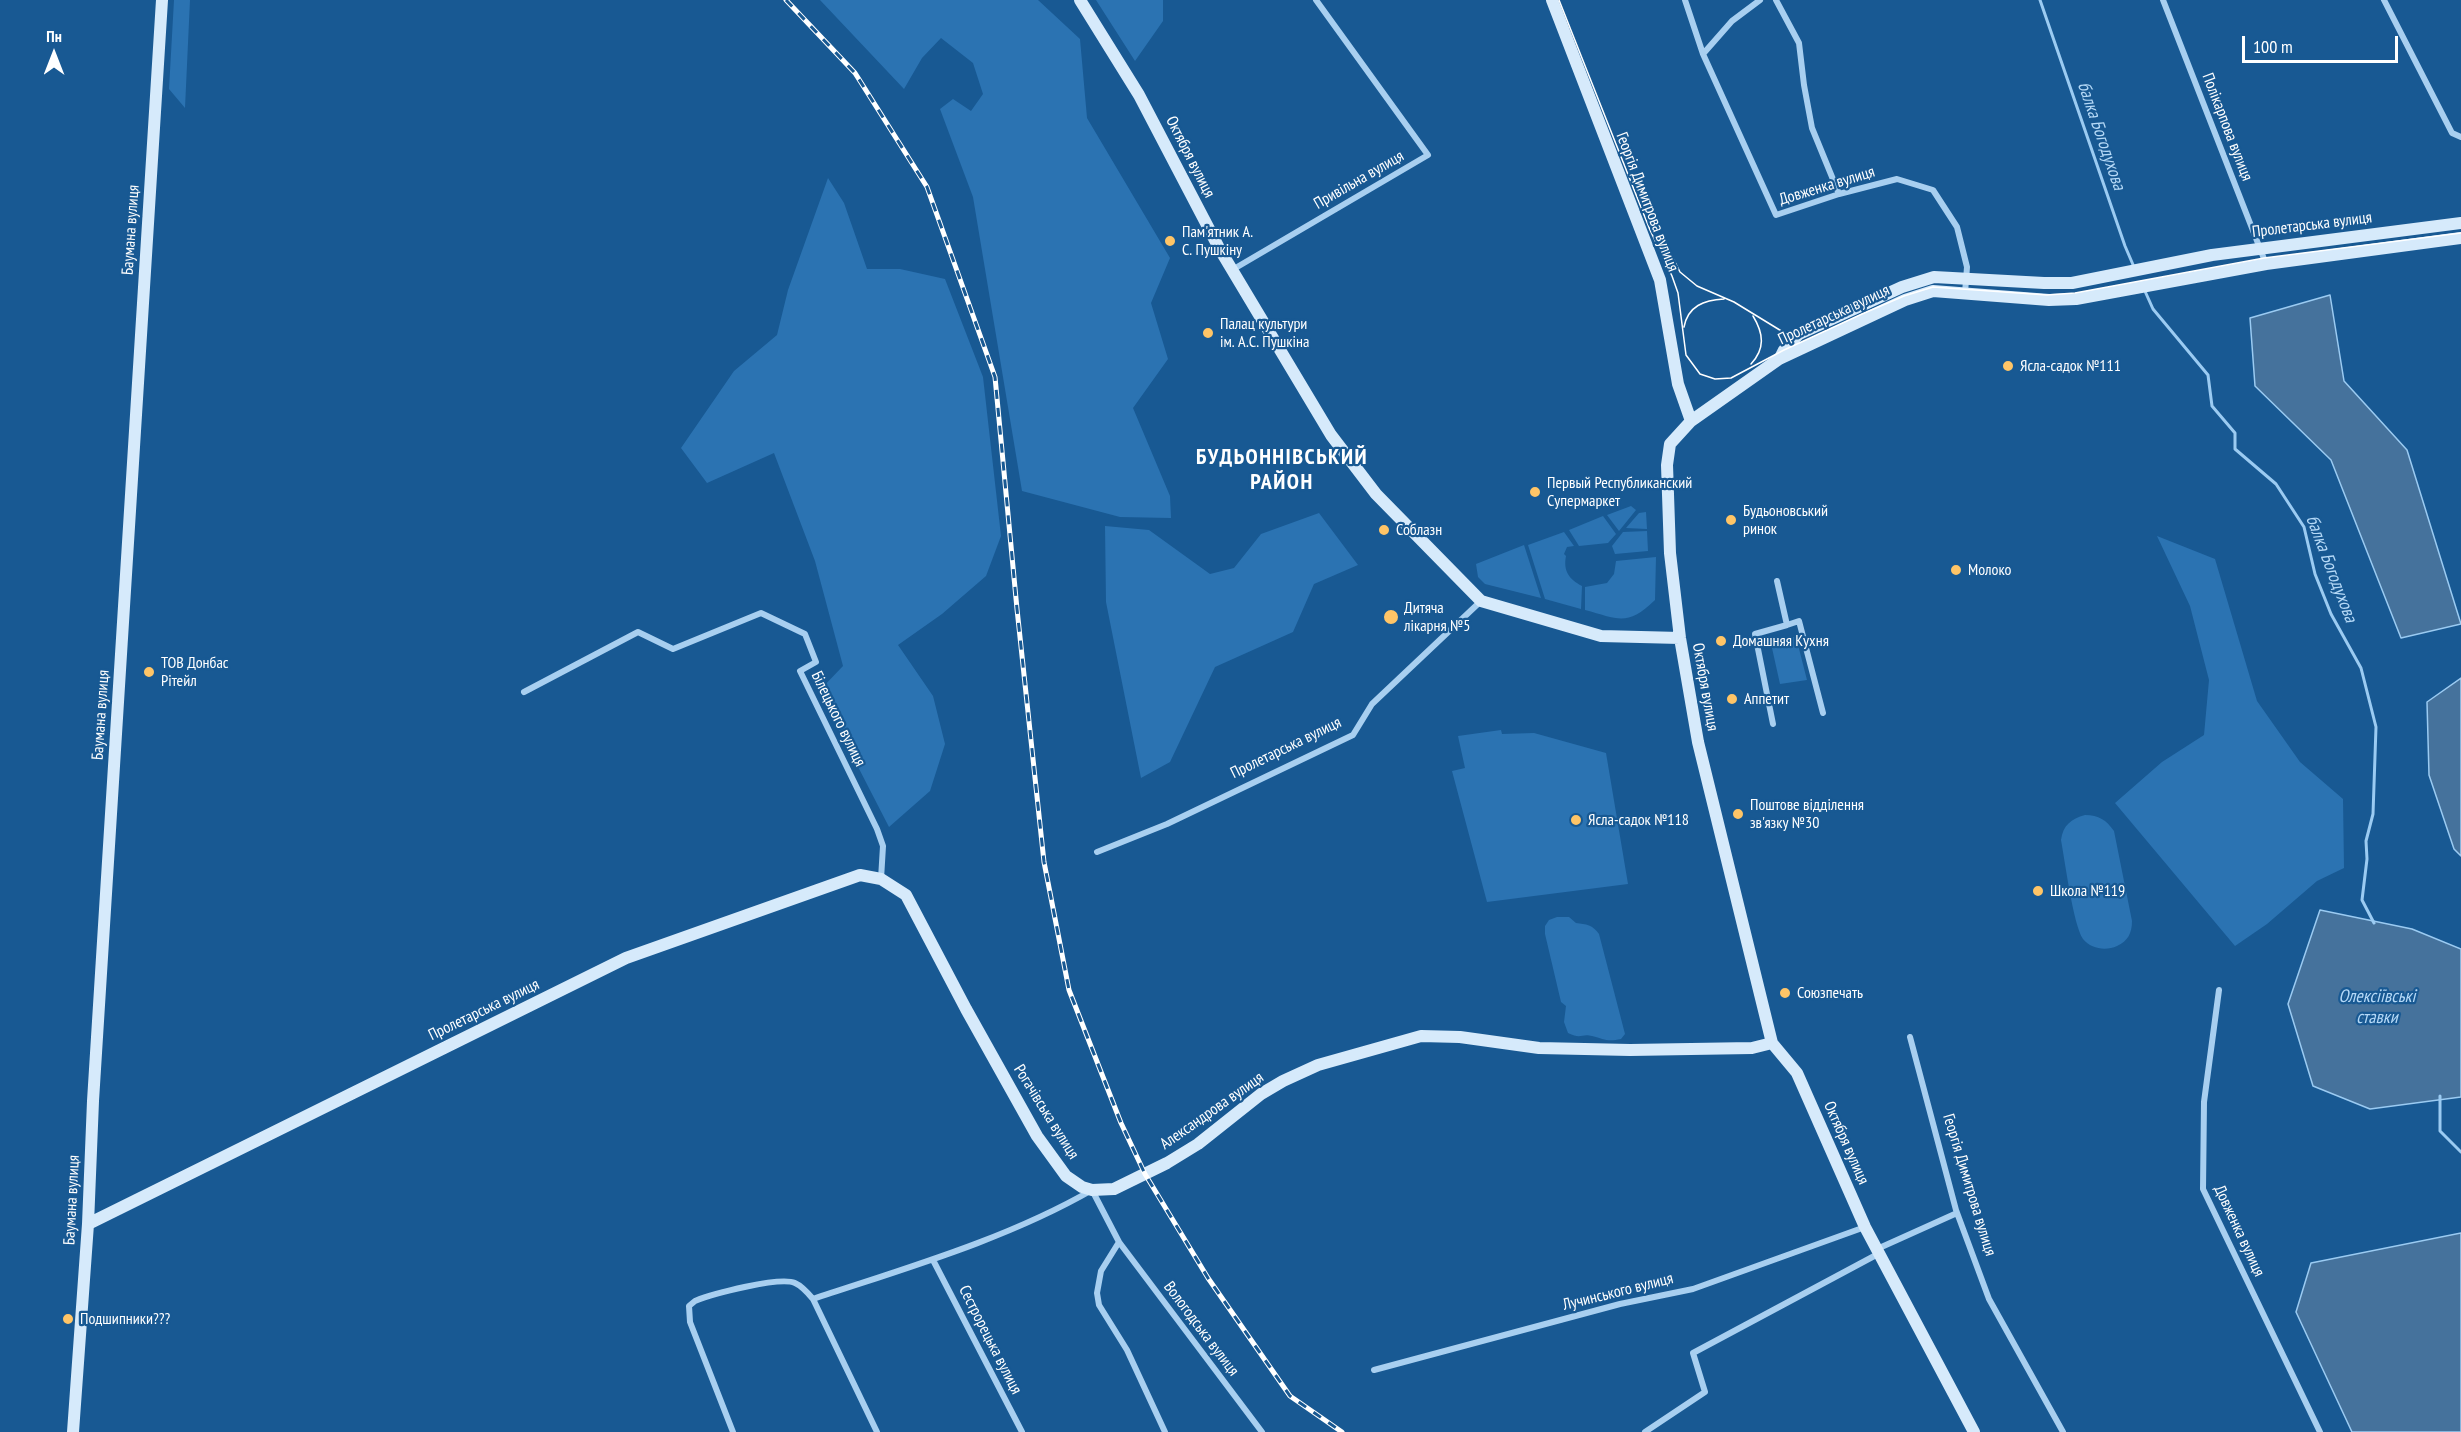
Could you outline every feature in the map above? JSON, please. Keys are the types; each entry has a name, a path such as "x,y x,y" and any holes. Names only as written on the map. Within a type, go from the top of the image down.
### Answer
{"main road":[{"name":"Баумана вулиця","path":"73,1432 88,1224 93,1101 162,0"},
{"name":"Октября вулиця","path":"1080,0 1139,95 1219,248 1331,435 1363,479 1481,601 1601,636 1680,638 1698,742 1772,1043 1797,1073 1877,1252 1974,1432"},
{"name":"Георгія Димитрова вулиця","path":"1551,0 1660,280 1678,384 1691,421"},
{"name":"Пролетарська вулиця","path":"1779,359 1799,334 1902,287 1934,277 2072,283 2260,248 2461,223"},
{"name":"Пролетарська вулиця","path":"1779,359 1905,300 1933,291 2049,300 2076,299 2266,264 2461,238"},
{"path":"1680,638 1670,553 1667,465 1670,444 1691,421 1779,359"},
{"name":"Пролетарська вулиця","path":"88,1224 626,958 861,875 881,879"},
{"name":"Рогачівська вулиця","path":"881,879 906,895 1037,1136 1066,1176 1082,1187 1092,1190"},
{"name":"Александрова вулиця","path":"1092,1190 1114,1189 1167,1163 1198,1144 1261,1094 1283,1081 1318,1065 1421,1036 1460,1037 1539,1048 1619,1050 1752,1048 1772,1043"}],"street":[{"name":"Привільна вулиця","path":"1233,270 1428,155 1316,0"},
{"name":"Довженка вулиця","path":"1685,0 1703,54 1776,215 1839,194 1897,179 1933,190 1957,227 1967,267 1965,294"},
{"path":"1703,54 1732,21 1760,0"},
{"path":"1776,0 1799,43 1812,128 1839,194"},
{"name":"Полікарпова вулиця","path":"2163,0 2266,264"},
{"path":"2384,0 2452,133 2461,137"},
{"path":"1777,581 1787,625"},
{"name":"Пролетарська вулиця","path":"1097,852 1167,824 1353,735 1372,704 1481,601"},
{"name":"Білецького вулиця","path":"524,692 638,632 673,649 761,614 805,634 816,662 800,671 877,829 883,846 881,879"},
{"path":"1773,724 1755,634 1799,621 1823,713"},
{"name":"Довженка вулиця","path":"2219,990 2204,1102 2203,1189 2320,1432"},
{"name":"Георгія Димитрова вулиця","path":"1910,1037 1957,1213 1989,1299 2063,1432"},
{"path":"1092,1190 1119,1242 1101,1271 1097,1293 1099,1305 1127,1350 1166,1432"},
{"name":"Александрова вулиця","path":"813,1299 933,1260 1054,1212 1092,1190"},
{"path":"1645,1432 1705,1392 1693,1353 1877,1252 1957,1213"},
{"name":"Лучинського вулиця","path":"1374,1370 1620,1304 1693,1289 1865,1227"},
{"name":"Вологодська вулиця","path":"1119,1242 1262,1432"},
{"name":"Сестрорецька вулиця","path":"933,1260 1022,1432"},
{"path":"733,1432 690,1322 689,1306 696,1300 757,1285 787,1281 795,1283 813,1299 877,1432"}],"shaded area":[{"path":"174,0 190,0 185,108 169,89"},
{"path":"820,0 1038,0 1080,39 1087,118 1170,258 1151,303 1168,359 1133,408 1170,496 1171,518 1120,517 1022,491 973,197 940,109 953,99 971,111 983,94 973,63 941,38 922,58 904,89"},
{"path":"1096,0 1163,0 1163,21 1135,61"},
{"path":"828,178 844,203 867,269 900,269 945,279 983,377 1001,536 986,576 942,614 898,645 933,696 945,744 930,791 889,827 819,691 843,666 815,561 774,453 707,483 681,448 734,371 777,335 788,290"},
{"path":"1631,506 1636,510 1619,531 1607,515"},
{"path":"1646,512 1647,529 1626,528 1639,513"},
{"path":"1319,513 1358,565 1314,584 1293,632 1215,667 1170,762 1141,778 1106,602 1105,526 1149,530 1210,574 1234,568 1261,534"},
{"path":"1603,516 1616,534 1608,543 1579,546 1569,530"},
{"path":"1647,531 1648,551 1615,554 1612,546 1623,532"},
{"path":"1564,532 1574,546 1567,547 1564,554 1566,556 1565,566 1568,574 1582,586 1581,609 1545,599 1528,545"},
{"path":"2157,536 2215,559 2257,701 2300,762 2343,799 2344,868 2317,881 2267,924 2235,946 2115,803 2162,762 2204,735 2209,680 2190,606"},
{"path":"1524,545 1541,598 1485,584 1478,577 1476,564"},
{"path":"1656,557 1655,600 1645,609 1630,617 1622,618 1585,610 1585,587 1607,583 1614,574 1616,561"},
{"path":"1796,637 1807,680 1780,684 1770,639"},
{"path":"1501,730 1502,734 1534,733 1606,753 1628,884 1487,902 1452,771 1465,768 1458,736"},
{"path":"2085,815 2102,819 2114,831 2132,921 2127,939 2117,946 2108,948 2094,947 2083,939 2076,920 2067,877 2062,835 2068,823"},
{"path":"1569,917 1576,923 1592,927 1599,934 1625,1034 1621,1039 1609,1040 1568,1033 1564,1022 1566,1006 1561,1002 1545,934 1545,926 1549,920"}],"water":[{"path":"2330,295 2344,381 2407,450 2461,624 2401,638 2331,460 2255,386 2250,318"},
{"path":"2461,678 2461,856 2454,849 2429,775 2427,702"},
{"name":"Олексіївські ставки","path":"2320,910 2412,929 2461,949 2461,1097 2370,1109 2313,1086 2288,1004"},
{"path":"2461,1233 2461,1432 2352,1432 2296,1312 2311,1263"}],"waterway":[{"name":"балка Богодухова","path":"2040,0 2134,267"},
{"name":"балка Богодухова","path":"2144,289 2153,309 2208,375 2212,406 2235,433 2235,449 2276,484 2304,527 2315,574 2331,614 2361,668 2376,727 2373,814 2366,841 2367,859 2362,900 2374,923"},
{"name":"балка Богодухова","path":"2440,1096 2440,1131 2461,1152"}],"tram line":[{"path":"1559,0 1650,230 1672,276 1678,293 1686,355 1700,374 1715,379 1731,378 1784,350 1862,314 1904,296 1933,287 2047,295 2075,293 2264,258 2461,233"},
{"path":"1670,252 1680,272 1697,286 1734,302 1783,332 1797,336 1810,333"},
{"path":"1684,327 1693,309 1710,301 1724,299"},
{"path":"1751,364 1761,347 1761,335 1753,316"}],"railway":[{"path":"786,0 855,73 927,187 995,377 1044,862 1069,990 1121,1123 1145,1174 1208,1278 1290,1396 1342,1432"}],"place":[{"name":"Пам'ятник А. С. Пушкіну","path":"1170,241"},
{"name":"Палац культури ім. А.С. Пушкіна","path":"1208,333"},
{"name":"Ясла-садок №111","path":"2008,366"},
{"name":"Первый Республиканский Супермаркет","path":"1535,492"},
{"name":"Будьоновський ринок","path":"1731,520"},
{"name":"Соблазн","path":"1384,530"},
{"name":"Молоко","path":"1956,570"},
{"name":"Дитяча лікарня №5","path":"1391,617"},
{"name":"Домашняя Кухня","path":"1721,641"},
{"name":"ТОВ Донбас Рітейл","path":"149,672"},
{"name":"Аппетит","path":"1732,699"},
{"name":"Поштове відділення зв'язку №30","path":"1738,814"},
{"name":"Ясла-садок №118","path":"1576,820"},
{"name":"Школа №119","path":"2038,891"},
{"name":"Союзпечать","path":"1785,993"},
{"name":"Подшипники???","path":"68,1319"}],"district":[{"name":"БУДЬОННІВСЬКИЙ РАЙОН","path":"1282,470"}]}
